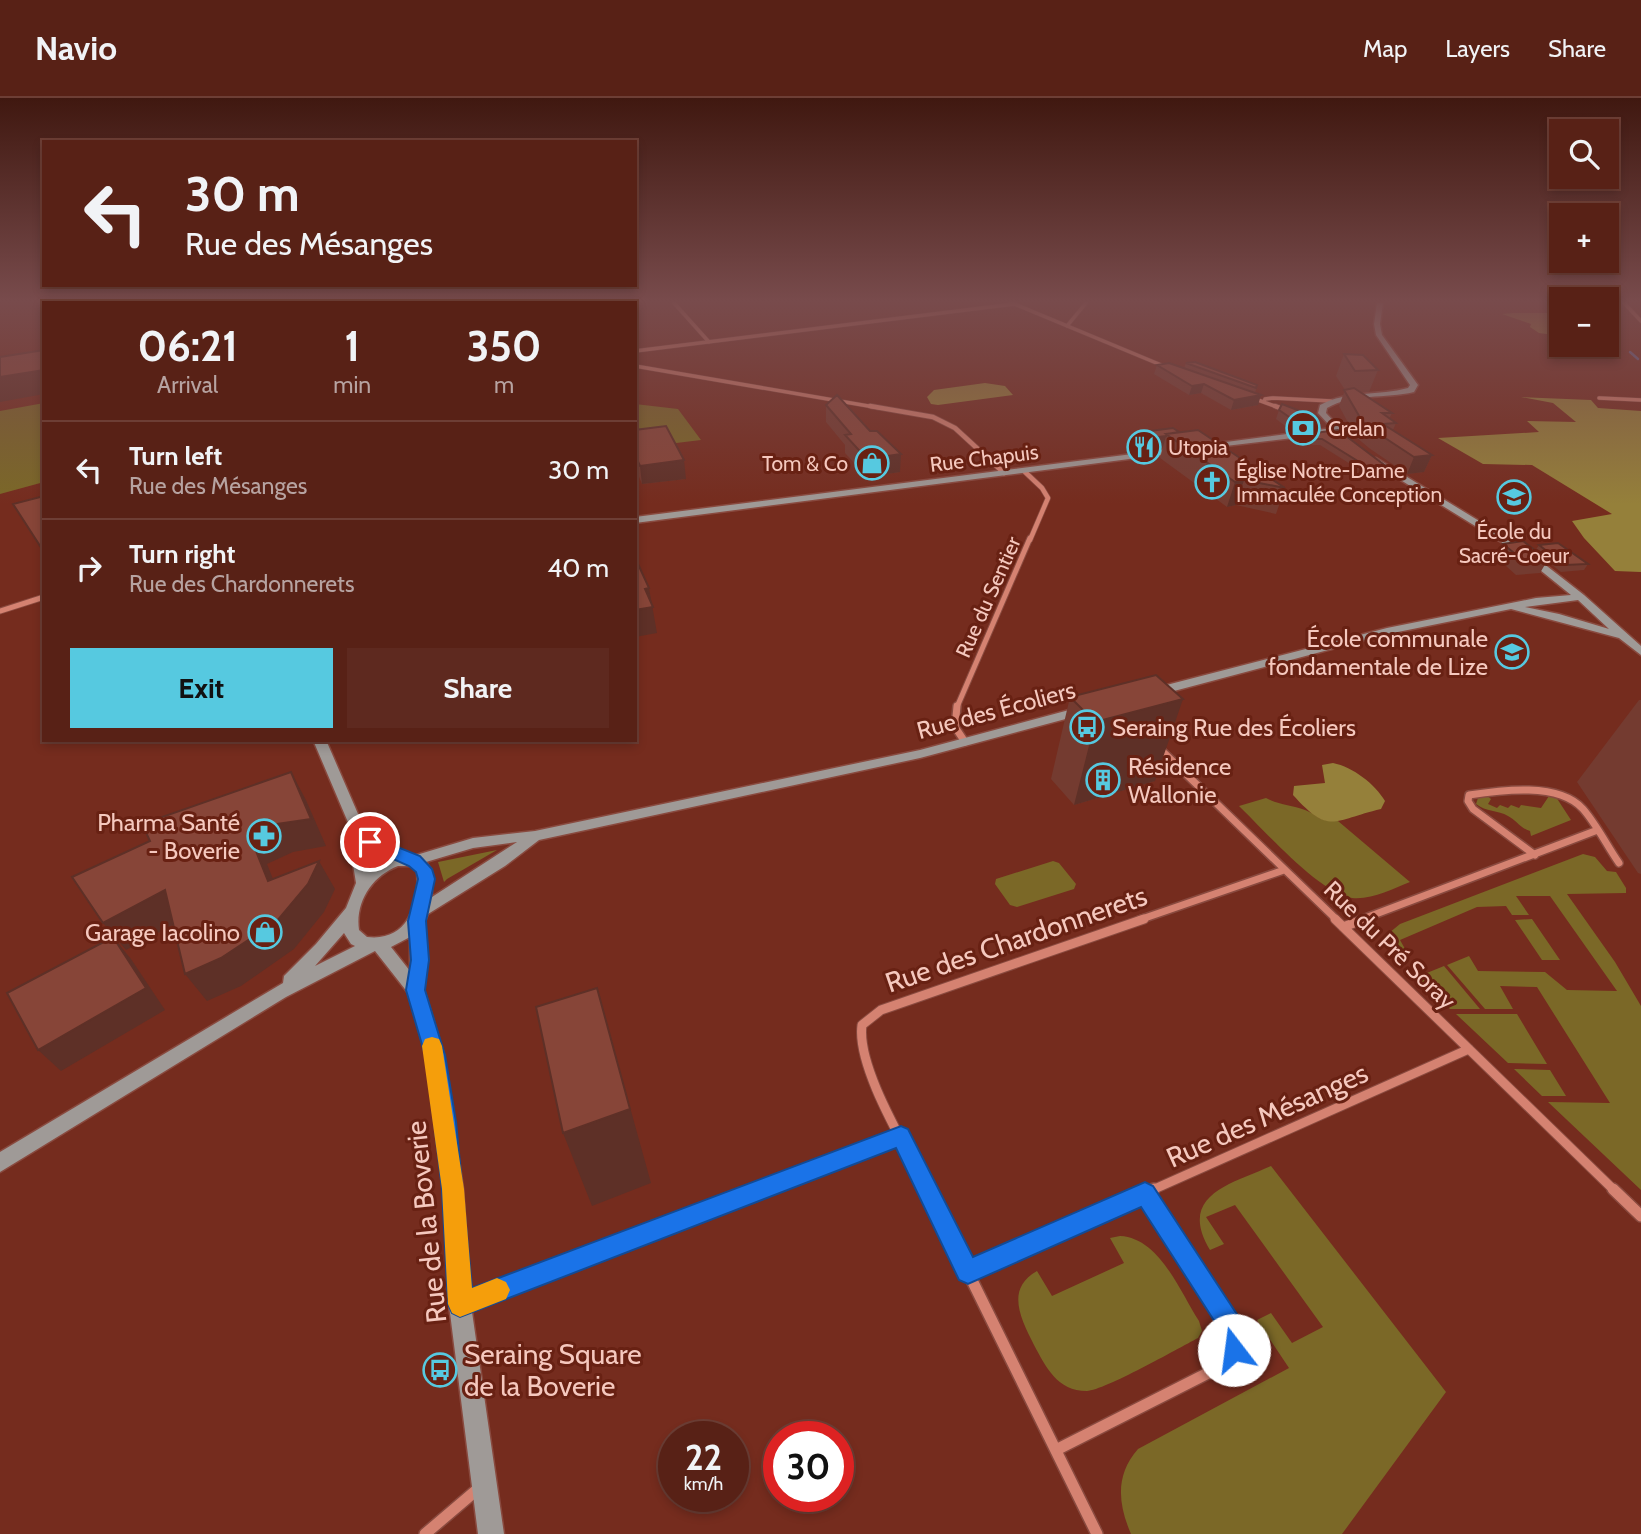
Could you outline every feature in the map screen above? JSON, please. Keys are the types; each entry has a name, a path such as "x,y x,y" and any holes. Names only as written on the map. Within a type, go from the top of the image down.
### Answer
{"street":[{"path":"658,370 933,417 955,428 1004,473"},
{"path":"1264,402 1265,399 1273,398 1331,401 1399,393 1413,387 1412,380 1405,370"},
{"path":"1247,396 1297,414"},
{"path":"1599,398 1641,400"},
{"path":"1331,401 1322,410 1326,421 1351,442"},
{"name":"Rue Chapuis","path":"637,520 1337,430"},
{"path":"1364,452 1507,540 1580,597 1641,652"},
{"name":"Rue du Sentier","path":"965,742 955,727 956,709 1048,498 1042,488 1024,471"},
{"path":"1146,694 1356,638 1552,598 1580,597"},
{"path":"0,611 42,598"},
{"path":"1508,607 1555,615 1627,638"},
{"name":"Rue des Écoliers","path":"410,860 502,838 534,836 853,769 1101,706"},
{"name":"Rue de la Boverie","path":"320,742 363,841 358,852 363,881 350,929 356,939 377,944 416,990"},
{"name":"Rue du Pré Soray","path":"1154,744 1641,1216"},
{"path":"1535,855 1473,809 1468,802 1469,795 1511,789 1566,796 1582,808 1619,863"},
{"path":"1343,927 1595,831"},
{"name":"Rue des Écoliers","path":"419,916 534,836"},
{"path":"363,841 375,843 410,860"},
{"path":"363,881 383,865 410,860"},
{"name":"Rue de la Boverie","path":"410,860 424,869 426,879 419,916 420,960 416,990 435,1055 445,1122 453,1189 460,1304 491,1534"},
{"name":"Rue des Chardonnerets","path":"1097,1534 862,1054 862,1025 869,1018 910,1000 1284,870"},
{"path":"280,992 322,948 354,908"},
{"path":"0,1163 280,992 377,944 401,936 419,916"},
{"name":"Rue des Mésanges","path":"968,1272 1469,1049"},
{"path":"460,1304 901,1136"},
{"path":"1056,1450 1218,1368 1234,1350 1233,1331 1222,1310 1145,1194"},
{"path":"425,1534 485,1483"}],"shaded area":[{"path":"985,383 1005,386 1013,395 938,405 931,404 927,397 934,390"},
{"path":"1521,397 1591,400 1598,408 1641,411 1641,572 1615,571 1572,521 1612,514 1532,465 1483,464 1438,438 1539,432 1527,421 1576,422 1553,403"},
{"path":"42,403 42,483 0,494 0,411"},
{"path":"637,404 678,409 701,440 637,448"},
{"path":"1333,763 1356,772 1369,783 1385,801 1381,809 1333,821 1324,820 1305,808 1293,795 1294,786 1325,783 1322,765"},
{"path":"1486,795 1491,799 1488,804 1497,808 1500,805 1508,808 1511,805 1519,808 1521,805 1541,808 1549,796 1556,797 1571,820 1531,836 1530,831 1508,816 1476,804 1478,798"},
{"path":"1266,798 1305,810 1322,819 1338,821 1410,882 1367,897 1352,898 1339,894 1293,860 1239,806"},
{"path":"497,850 447,879 444,882 438,862"},
{"path":"1583,854 1595,857 1607,871 1616,872 1626,888 1626,893 1567,894 1615,962 1641,1006 1641,1190 1548,1102 1610,1103 1537,987 1500,986 1513,1009 1485,1009 1447,965 1469,956 1478,971 1545,972 1567,990 1617,991 1550,896 1516,896 1529,915 1512,915 1506,906 1477,907 1400,940 1409,956 1399,960 1390,947 1389,933 1400,924"},
{"path":"1053,861 1059,863 1076,884 1074,889 1017,907 1010,905 995,884 996,879"},
{"path":"1532,919 1560,960 1542,960 1515,920"},
{"path":"1444,966 1480,1009 1450,1009 1417,977"},
{"path":"1456,1014 1517,1014 1547,1064 1508,1063"},
{"path":"1514,1069 1550,1070 1566,1096 1542,1096"},
{"path":"1271,1166 1446,1392 1342,1534 1131,1534 1123,1512 1121,1490 1125,1469 1138,1449 1289,1368 1257,1320 1271,1313 1292,1343 1323,1327 1235,1205 1206,1217 1224,1244 1210,1250 1202,1231 1200,1216 1204,1204 1213,1194"},
{"path":"1120,1236 1134,1239 1158,1256 1199,1321 1202,1331 1198,1338 1124,1377 1096,1389 1077,1390 1068,1387 1054,1376 1034,1345 1021,1315 1021,1286 1037,1271 1052,1296 1124,1263 1110,1238"}],"building":[{"path":"0,370 42,370 42,370 0,377"},
{"path":"1165,370 1189,370 1261,395 1234,400 1204,384 1192,386"},
{"path":"1206,370 1217,370 1257,385 1256,388"},
{"path":"1354,388 1392,413 1382,413 1396,423 1383,424 1432,455 1414,457 1362,421 1344,390"},
{"path":"837,395 870,431 877,431 901,454 867,459 845,435 851,434 826,405"},
{"path":"1282,404 1318,418 1295,421 1279,410"},
{"path":"666,426 684,460 640,466 637,459 637,430"},
{"path":"1173,428 1179,432 1150,438 1142,432"},
{"path":"1198,430 1285,488 1244,480 1235,482 1166,434"},
{"path":"1338,430 1391,470 1374,471 1322,439 1315,439 1307,434"},
{"path":"42,497 42,549 13,504"},
{"path":"1523,541 1548,560 1524,561 1503,544"},
{"path":"1558,543 1588,564 1565,565 1539,545"},
{"path":"637,564 649,588 645,589 653,607 637,610"},
{"path":"1156,675 1183,699 1095,722 1070,697"},
{"path":"291,772 311,819 277,824 250,836 268,881 319,861 308,884 277,921 221,958 185,974 165,890 103,923 72,877 150,841 142,824"},
{"path":"113,937 146,988 38,1050 7,993"},
{"path":"597,988 630,1109 563,1133 536,1007"}],"slow traffic":[{"path":"432,1046 453,1189 460,1304 497,1290"}],"place":[{"name":"Crelan","path":"1303,428"},
{"name":"Utopia","path":"1144,447"},
{"name":"Tom & Co","path":"872,463"},
{"name":"Église Notre-Dame Immaculée Conception","path":"1212,482"},
{"name":"École du Sacré-Coeur","path":"1514,497"},
{"name":"École communale fondamentale de Lize","path":"1512,652"},
{"name":"Seraing Rue des Écoliers","path":"1087,727"},
{"name":"Résidence Wallonie","path":"1103,780"},
{"name":"Pharma Santé - Boverie","path":"264,836"},
{"name":"Garage Iacolino","path":"265,932"},
{"name":"Seraing Square de la Boverie","path":"440,1370"}],"route":[{"path":"370,842 406,860 414,861 424,869 426,879 417,921 420,960 416,990 435,1055 445,1122 453,1189 460,1304 901,1136 968,1272 1145,1194 1222,1310 1233,1331 1234,1350"}]}
